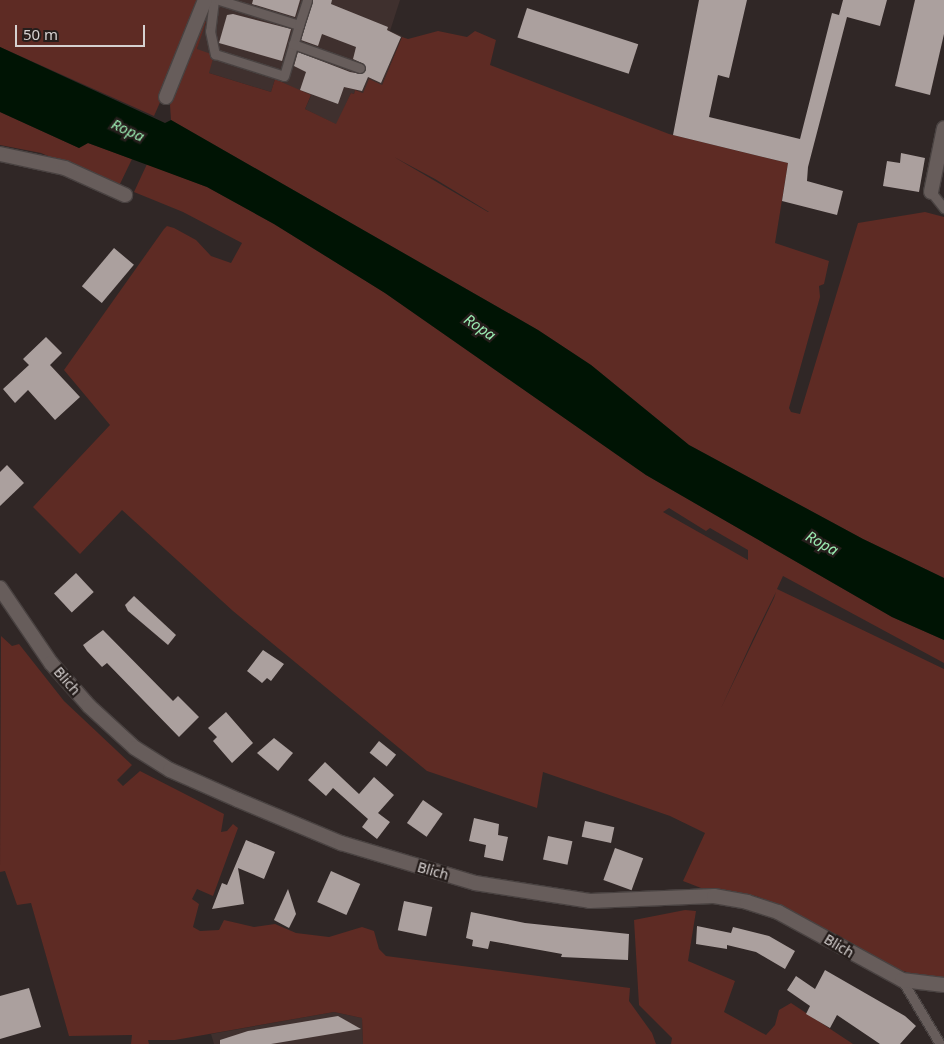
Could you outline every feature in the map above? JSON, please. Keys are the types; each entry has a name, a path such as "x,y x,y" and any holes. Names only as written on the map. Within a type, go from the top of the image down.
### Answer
{"street":[{"path":"166,97 205,0"},
{"path":"931,192 944,128"},
{"path":"0,154 65,168 124,195"},
{"name":"Blich","path":"0,588 52,663 90,706 129,742 170,770 238,800 341,843 475,883 590,901 714,896 747,902 778,912 902,980 944,985"}],"lane":[{"path":"214,0 210,31 215,54 284,76 307,0"},
{"path":"219,0 299,25"},
{"path":"293,44 360,68"},
{"path":"931,192 944,208"},
{"path":"902,980 940,1044"}],"shaded area":[{"path":"0,0 205,0 154,116 0,47"},
{"path":"211,0 400,0 390,31 402,36 382,85 363,93 355,90 354,94 351,93 337,125 305,109 311,96 275,79 271,92 209,73 197,49"},
{"path":"203,20 206,22 197,49 214,55 209,73 271,92 275,79 311,95 305,109 336,124 351,93 354,94 355,90 363,93 369,79 382,85 402,37 408,39 438,31 467,37 475,31 496,40 490,65 669,134 788,163 775,243 829,261 824,284 819,286 820,297 789,408 791,412 800,414 858,223 925,212 944,217 944,578 863,539 689,445 591,365 538,330 171,120 170,105","holes":["394,157 435,179 489,212"]},
{"path":"0,112 79,148 88,143 132,159 119,186 41,153 0,145"},
{"path":"147,164 207,187 274,224 385,293 646,475 892,617 944,640 944,663 783,576 777,589 944,669 944,978 920,976 890,967 780,905 756,896 701,888 683,881 705,833 670,816 543,772 537,808 427,771 233,611 122,510 80,554 33,507 110,425 64,370 167,226 196,240 211,256 231,263 242,243 183,212 134,192","holes":["669,508 706,531 710,528 748,550 748,560 663,512","776,592 774,598 721,708 753,639"]},
{"path":"1,636 12,646 19,644 64,701 132,765 117,780 123,786 140,771 224,814 221,832 227,831 233,824 238,828 213,896 197,889 192,899 199,904 193,927 200,931 219,930 224,920 254,927 275,924 296,933 329,937 362,927 374,931 379,949 386,956 630,988 629,1001 652,1033 656,1044 363,1044 362,1018 334,1012 175,1040 148,1040 149,1044 131,1044 132,1035 69,1036 31,903 17,905 5,871 0,872"},
{"path":"685,910 696,911 688,961 735,981 724,1012 766,1035 775,1025 779,1010 791,1003 853,1044 671,1044 672,1038 639,1005 634,920"},
{"path":"334,1012 362,1018 363,1044 214,1044 211,1034"}],"water":[{"name":"Ropa","path":"0,47 165,123 171,120 538,330 591,365 689,445 863,539 944,578 944,640 892,617 646,475 385,293 274,224 207,187 88,143 79,148 0,112"}],"building":[{"path":"253,0 300,0 295,17 252,4"},
{"path":"313,0 332,0 331,4 388,27 387,30 401,37 381,83 368,77 362,91 344,87 338,104 300,90 306,72 294,66 298,52 350,72 361,74 366,70 364,64 353,59 356,47 322,34 318,46 301,40"},
{"path":"699,0 747,0 729,78 718,75 709,117 800,139 832,13 839,15 843,0 887,0 880,26 847,17 808,167 807,181 843,191 837,215 782,201 788,163 673,135"},
{"path":"915,0 944,0 944,34 930,95 895,86"},
{"path":"527,8 638,44 629,74 517,37"},
{"path":"233,14 291,29 282,61 219,43 227,15"},
{"path":"901,153 925,158 919,192 883,186 887,161 900,163"},
{"path":"114,248 134,265 102,303 82,286"},
{"path":"46,337 62,353 50,365 80,397 55,420 28,390 15,403 3,389 29,365 23,359"},
{"path":"7,465 24,483 0,506 0,472"},
{"path":"76,573 94,592 72,612 54,593"},
{"path":"134,596 176,635 168,645 128,611 125,605"},
{"path":"103,630 173,701 178,696 199,717 179,737 107,663 102,667 87,651 83,645"},
{"path":"263,650 284,664 271,681 267,678 262,683 247,671"},
{"path":"226,712 253,743 232,763 213,741 217,737 208,728"},
{"path":"274,738 293,753 278,771 257,753"},
{"path":"379,741 396,755 387,767 370,753"},
{"path":"325,762 359,794 374,777 394,795 378,813 390,822 377,839 362,827 368,819 333,788 326,796 308,780"},
{"path":"423,800 443,814 427,837 407,823"},
{"path":"474,818 499,824 498,835 508,837 503,861 484,857 486,845 469,841"},
{"path":"585,821 614,827 611,843 582,837"},
{"path":"548,836 572,841 567,865 543,859"},
{"path":"246,840 275,852 264,879 238,868 244,904 212,909 222,883 227,885"},
{"path":"615,848 643,858 632,890 603,880"},
{"path":"331,871 360,884 346,915 317,902"},
{"path":"288,889 296,914 289,928 274,920"},
{"path":"404,901 432,907 426,936 398,930"},
{"path":"471,912 525,923 629,934 628,960 561,957 562,954 490,941 488,949 472,946 473,940 466,938"},
{"path":"697,926 731,933 733,927 769,936 795,951 785,969 756,952 727,945 727,949 696,944"},
{"path":"825,970 905,1016 916,1026 900,1044 880,1044 837,1015 830,1028 806,1014 810,1006 787,990 796,976 815,989"},
{"path":"29,988 41,1027 0,1039 0,996"},
{"path":"338,1016 361,1029 271,1044 220,1044 220,1040 248,1031"}]}
